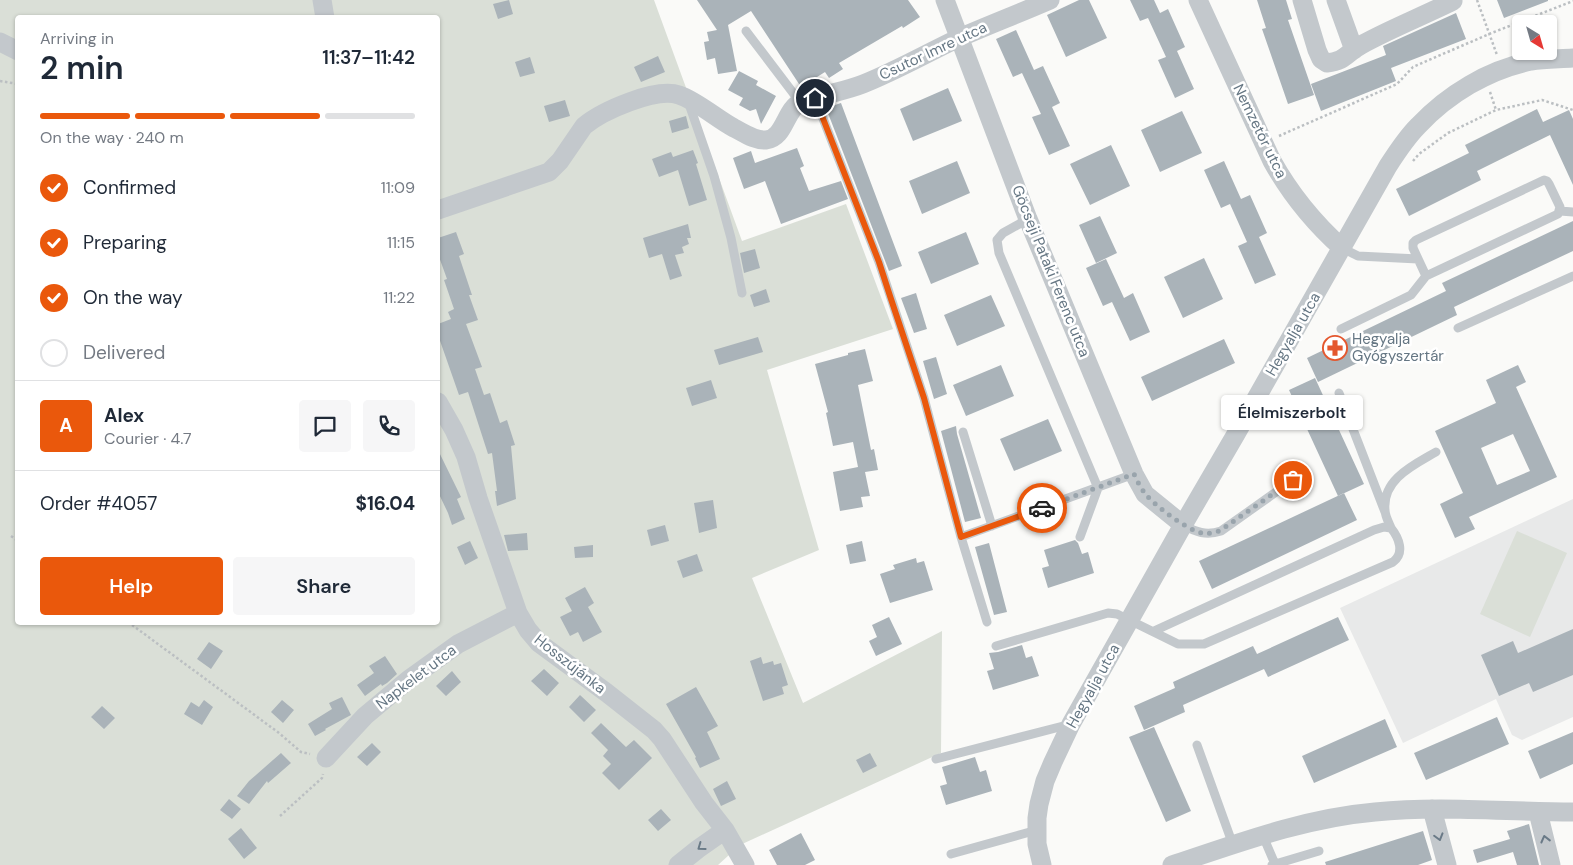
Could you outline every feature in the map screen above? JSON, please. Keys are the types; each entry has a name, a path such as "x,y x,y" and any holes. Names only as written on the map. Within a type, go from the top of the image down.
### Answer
{"street":[{"path":"322,0 324,15"},
{"name":"Göcseji Pataki Ferenc utca","path":"945,0 1028,219 1134,474 1144,494 1183,525"},
{"name":"Csutor Imre utca","path":"807,100 862,84 959,38 1050,0"},
{"name":"Nemzetőr utca","path":"1198,0 1284,181 1314,222 1342,248"},
{"path":"1302,0 1321,59 1327,64 1335,63 1345,58 1358,46 1454,2"},
{"path":"1336,0 1354,50"},
{"path":"0,42 15,50"},
{"name":"Hegyalja utca","path":"1042,865 1037,844 1039,804 1045,781 1071,724 1388,166 1417,126 1434,110 1465,87 1485,76 1530,61 1573,58"},
{"path":"440,209 548,172 560,161 584,126 610,109 646,97 672,94 687,98 721,121 750,136 766,140 776,135 781,130 790,113 807,100"},
{"name":"Hosszújánka","path":"440,406 466,457 478,498 518,613 528,630 539,643 654,730 725,830 744,865"},
{"name":"Napkelet utca","path":"326,758 365,716 408,680 458,644 518,613"},
{"path":"1172,865 1302,824 1343,816 1374,812 1432,809 1573,812"},
{"path":"1432,809 1447,865"},
{"path":"1538,812 1551,865"},
{"path":"678,865 698,848 725,830"}],"lane":[{"path":"746,31 807,100 879,262 924,398 961,537 987,622"},
{"path":"687,98 714,176 731,238 742,293"},
{"path":"1426,276 1413,248 1413,243 1416,240 1540,182 1547,181 1560,207 1560,211"},
{"path":"1341,330 1411,295 1426,276 1555,216 1560,211 1573,212"},
{"path":"1028,219 1003,233 997,240 999,253 1098,488 1080,537"},
{"path":"1342,248 1358,256 1418,259"},
{"path":"1458,328 1573,276"},
{"path":"996,646 1108,612 1117,614 1178,644 1204,644 1393,562 1400,554 1398,537 1391,528 1339,393"},
{"path":"963,432 992,526"},
{"path":"1385,512 1386,495 1399,476 1436,452"},
{"path":"961,537 1134,474"},
{"path":"1183,525 1203,534 1210,534 1221,530 1293,480"},
{"path":"1154,631 1374,530 1384,527 1391,528"},
{"path":"936,760 1071,724"},
{"path":"1197,745 1234,844"},
{"path":"951,854 1037,830"},
{"path":"1263,836 1274,864 1319,851"}],"path":[{"path":"1476,0 1503,69"},
{"path":"1264,142 1397,84 1413,67 1489,34 1573,2"},
{"path":"0,81 15,84"},
{"path":"1408,166 1419,154 1448,133 1496,110 1542,100 1573,110"},
{"path":"11,536 15,539"},
{"path":"132,625 279,733 301,752 326,758 322,778 280,816"}],"shaded area":[{"path":"0,0 654,0 742,241 846,204 893,329 767,370 819,550 752,578 803,703 942,631 941,753 740,845 718,865 0,865"},
{"path":"1573,499 1573,717 1522,740 1512,735 1496,699 1403,743 1340,608"},
{"path":"1517,531 1567,553 1530,637 1480,614"}],"building":[{"path":"509,0 513,14 498,19 493,4"},
{"path":"697,0 908,0 920,17 839,63 843,69 829,78 825,72 801,87 751,11 728,25 737,71 718,74 715,58 707,60 704,42 709,41 707,32 717,30"},
{"path":"1079,0 1089,0 1107,38 1066,57 1047,15"},
{"path":"1130,0 1154,0 1160,13 1168,9 1185,47 1177,51 1194,89 1175,98 1158,60 1166,57 1148,18 1140,21"},
{"path":"1257,0 1286,0 1292,19 1288,20 1314,95 1288,104 1262,29 1266,28"},
{"path":"1497,0 1548,0 1548,1 1504,18"},
{"path":"1456,13 1466,39 1391,68 1396,81 1321,111 1311,84 1386,55 1383,46"},
{"path":"1016,30 1034,70 1043,66 1060,103 1052,107 1070,146 1049,155 1032,117 1041,114 1022,73 1013,77 996,39"},
{"path":"658,56 665,72 641,82 634,67"},
{"path":"530,57 535,73 520,77 515,62"},
{"path":"739,71 758,81 756,85 776,96 761,124 756,109 750,111 739,105 743,98 728,90"},
{"path":"948,88 962,121 913,141 900,109"},
{"path":"565,100 570,116 549,122 544,106"},
{"path":"841,103 902,266 889,271 826,108"},
{"path":"1537,109 1543,122 1569,110 1573,119 1573,185 1550,135 1477,171 1481,180 1409,216 1396,189 1469,153 1465,145"},
{"path":"1182,111 1202,153 1160,172 1141,130"},
{"path":"686,116 689,128 672,133 669,121"},
{"path":"1111,145 1130,186 1090,205 1070,164"},
{"path":"797,148 804,166 800,168 809,191 841,181 848,199 781,224 765,181 744,189 733,158 751,151 755,163"},
{"path":"693,150 707,200 689,206 678,170 659,177 652,159 671,152 673,157"},
{"path":"957,161 970,193 922,214 909,181"},
{"path":"1224,161 1241,199 1250,195 1267,233 1259,237 1276,275 1255,284 1238,246 1247,242 1230,204 1221,208 1204,170"},
{"path":"1100,216 1117,253 1096,263 1079,225"},
{"path":"1573,221 1573,251 1454,307 1457,315 1318,382 1307,358 1446,291 1442,283"},
{"path":"688,224 691,238 687,238 689,244 682,247 684,253 675,255 682,276 670,280 662,254 649,258 643,238"},
{"path":"456,232 464,254 459,256 472,295 469,295 478,320 466,324 482,367 475,369 484,395 490,393 500,423 507,420 515,445 511,446 516,499 497,506 492,453 488,454 468,392 459,395 440,341 440,323 451,319 448,312 454,309 444,280 447,279 440,260 440,237"},
{"path":"966,232 979,264 931,284 918,252"},
{"path":"755,249 760,268 744,273 740,253"},
{"path":"1204,258 1223,299 1183,318 1164,277"},
{"path":"1106,259 1124,298 1133,293 1150,332 1130,341 1112,302 1103,306 1086,268"},
{"path":"766,289 770,302 754,307 750,295"},
{"path":"916,293 927,329 914,333 901,298"},
{"path":"991,295 1005,326 957,346 944,315"},
{"path":"758,337 763,352 719,365 714,350"},
{"path":"1224,339 1235,363 1152,401 1141,377"},
{"path":"865,349 873,381 858,385 871,450 874,449 878,470 865,472 870,496 861,497 863,507 840,511 833,472 858,467 853,442 833,446 826,413 828,412 815,364"},
{"path":"936,357 947,394 934,399 923,361"},
{"path":"1001,365 1014,396 966,416 953,385"},
{"path":"1518,365 1526,382 1516,387 1557,477 1469,517 1475,529 1455,538 1440,504 1463,493 1435,431 1496,403 1486,380","holes":["1513,434 1530,471 1497,485 1481,448"]},
{"path":"1315,378 1364,484 1338,496 1289,390"},
{"path":"711,380 717,398 692,406 686,388"},
{"path":"1048,419 1062,451 1014,471 1000,439"},
{"path":"956,426 981,518 965,522 941,431"},
{"path":"440,454 461,497 457,499 465,519 452,525 440,496"},
{"path":"1344,493 1357,520 1212,589 1199,561"},
{"path":"713,500 717,528 699,533 694,503"},
{"path":"665,525 669,541 651,546 647,530"},
{"path":"527,533 528,550 508,551 504,535"},
{"path":"1075,540 1082,554 1088,552 1094,573 1048,588 1042,568 1049,566 1044,550"},
{"path":"470,541 478,558 465,565 457,547"},
{"path":"862,541 866,561 850,564 846,545"},
{"path":"989,543 1007,612 994,615 975,547"},
{"path":"593,545 593,557 575,558 574,547"},
{"path":"697,554 703,571 683,578 677,561"},
{"path":"916,558 917,563 924,561 933,590 890,603 880,574 895,569 893,565"},
{"path":"585,587 594,603 588,607 602,632 583,642 578,632 570,636 560,617 572,611 565,598"},
{"path":"889,617 902,644 876,656 869,641 877,637 872,625"},
{"path":"1338,617 1349,640 1268,677 1264,669 1183,705 1185,712 1144,730 1134,706 1175,688 1173,682 1253,646 1257,654"},
{"path":"1573,629 1573,675 1533,692 1529,683 1499,696 1481,655 1513,641 1518,653"},
{"path":"209,642 223,651 211,669 197,659"},
{"path":"1022,645 1026,658 1032,656 1039,676 993,690 987,671 994,669 989,653"},
{"path":"385,656 397,674 387,683 382,686 381,684 365,696 357,685 374,673 369,666"},
{"path":"761,657 763,664 773,661 774,665 781,663 788,685 782,687 784,694 763,701 750,661"},
{"path":"544,669 559,683 547,696 531,681"},
{"path":"452,671 461,682 446,696 436,686"},
{"path":"696,687 718,726 707,732 720,759 700,768 696,757 666,704"},
{"path":"580,695 596,710 584,722 569,707"},
{"path":"342,697 351,715 315,736 308,724 332,709 329,703"},
{"path":"204,700 213,707 202,725 184,714 191,702 199,707"},
{"path":"282,700 294,710 283,723 271,712"},
{"path":"102,706 115,718 104,729 91,717"},
{"path":"1497,717 1509,744 1426,780 1414,753"},
{"path":"1385,719 1397,747 1314,783 1302,756"},
{"path":"601,723 626,747 634,740 652,758 619,790 602,773 611,764 603,756 608,750 591,733"},
{"path":"1154,727 1191,811 1166,822 1129,737"},
{"path":"1573,732 1573,764 1540,779 1528,751"},
{"path":"372,743 381,752 367,766 357,757"},
{"path":"281,753 291,763 268,783 267,781 249,804 237,796 249,781"},
{"path":"870,753 877,766 863,773 856,760"},
{"path":"975,757 980,772 986,770 992,791 946,805 940,786 947,784 942,767"},
{"path":"727,781 736,799 721,806 713,789"},
{"path":"229,799 241,809 232,819 220,810"},
{"path":"661,809 671,820 658,831 648,820"},
{"path":"1529,824 1539,865 1517,865 1513,852 1477,863 1473,850 1510,839 1507,831"},
{"path":"241,828 257,848 244,859 228,839"},
{"path":"1423,831 1432,860 1418,865 1326,865 1325,862"},
{"path":"801,833 815,860 805,865 777,865 769,850"}],"way so far":[{"path":"1042,508 1134,474 1144,494 1183,525 1196,532 1210,534 1221,530 1293,480"}],"place":[{"name":"Hegyalja Gyógyszertár","path":"1335,348"},
{"name":"Élelmiszerbolt","path":"1293,480"}],"route":[{"path":"815,98 879,262 924,398 961,537 1042,508"}]}
